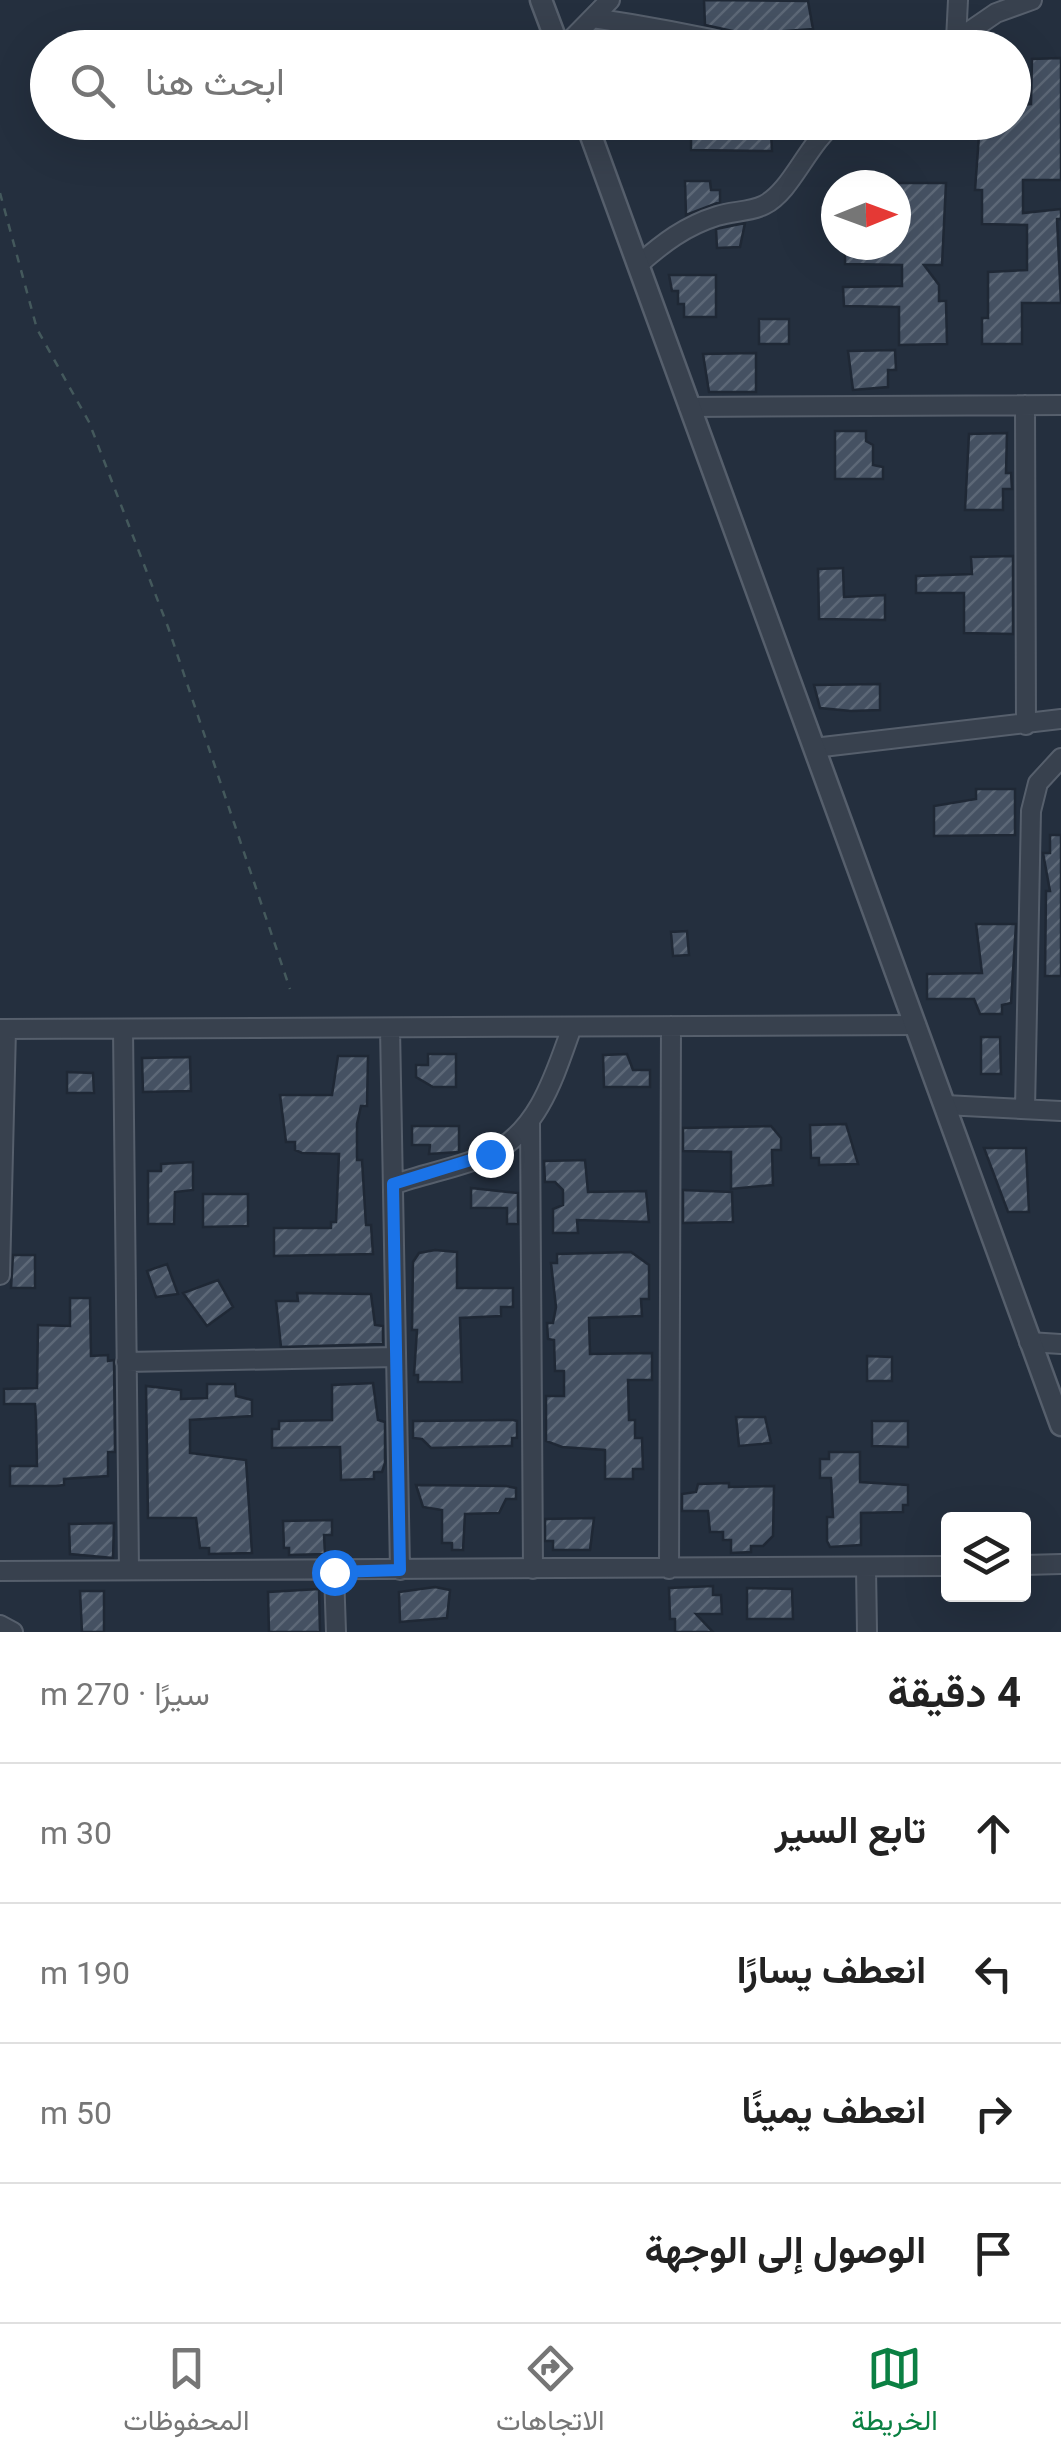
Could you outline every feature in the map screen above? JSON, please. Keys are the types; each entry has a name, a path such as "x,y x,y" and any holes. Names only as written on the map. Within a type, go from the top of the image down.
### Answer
{"street":[{"path":"541,0 553,30"},
{"path":"580,30 610,0"},
{"path":"953,30 958,0"},
{"path":"971,30 996,13 1032,0"},
{"path":"594,18 676,30"},
{"path":"593,140 1061,1425"},
{"path":"638,265 676,232 720,215 765,205 790,179 816,140"},
{"path":"1025,405 1026,725"},
{"path":"689,407 1061,405"},
{"path":"814,748 1061,718"},
{"path":"1025,1109 1030,811 1038,783 1061,758"},
{"path":"0,1276 3,1029 916,1025"},
{"path":"393,1184 490,1154 530,1122 552,1084 572,1026"},
{"path":"669,1569 672,1026"},
{"path":"390,1028 400,1570"},
{"path":"123,1029 129,1570"},
{"path":"945,1105 1061,1111"},
{"path":"530,1122 533,1569"},
{"path":"1029,1342 1061,1344"},
{"path":"126,1362 396,1357"},
{"path":"1031,1564 1061,1564"},
{"path":"0,1571 941,1566"},
{"path":"866,1568 867,1632"},
{"path":"334,1572 336,1632"},
{"path":"0,1626 13,1632"}],"path":[{"path":"0,193 37,329 89,422 160,608 290,989"}],"building":[{"path":"704,0 808,1 813,29 728,30 705,25"},
{"path":"1061,58 1061,180 1023,180 1023,213 1061,209 1061,219 1057,219 1061,303 1022,303 1022,344 982,344 982,318 988,318 988,272 1027,270 1027,225 982,224 982,190 975,190 979,140 1031,140 1032,59"},
{"path":"691,140 771,140 772,151 691,150"},
{"path":"685,181 710,181 711,190 720,190 720,202 686,215"},
{"path":"911,183 946,183 942,265 924,265 939,285 939,301 946,301 947,344 899,345 899,307 844,306 843,287 902,286 902,265 845,264 845,260 911,260"},
{"path":"745,223 740,247 717,248 716,229"},
{"path":"669,275 716,275 716,317 684,317 684,304 678,304 678,291 672,291"},
{"path":"759,319 789,319 789,344 759,344"},
{"path":"895,350 896,370 888,370 888,387 853,390 848,351"},
{"path":"756,353 756,392 709,392 703,354"},
{"path":"835,431 866,431 866,441 873,445 873,465 883,467 883,479 835,479"},
{"path":"1007,433 1006,473 1011,473 1012,489 1003,489 1003,510 965,510 969,434"},
{"path":"1013,556 1013,634 964,633 964,593 916,593 916,576 972,574 971,557"},
{"path":"843,568 844,597 885,595 885,620 819,619 818,569"},
{"path":"880,684 880,710 851,711 820,708 814,685"},
{"path":"976,789 1015,789 1015,835 934,836 934,806 976,799"},
{"path":"1050,835 1061,835 1061,976 1045,976 1046,891 1050,891 1043,853 1050,853"},
{"path":"976,924 1016,924 1011,1003 1002,1005 1002,1014 980,1014 974,999 927,999 927,974 982,973"},
{"path":"687,931 689,955 673,956 671,932"},
{"path":"981,1037 1000,1037 1001,1074 981,1074"},
{"path":"428,1054 456,1054 456,1087 433,1087 416,1077 416,1065 428,1065"},
{"path":"627,1054 633,1070 650,1070 650,1087 604,1087 603,1055"},
{"path":"338,1056 368,1056 367,1106 361,1106 357,1124 357,1160 362,1160 366,1225 371,1225 373,1254 274,1256 274,1228 331,1228 331,1222 336,1222 339,1154 302,1153 295,1150 295,1142 286,1142 280,1095 332,1095"},
{"path":"190,1057 191,1091 143,1092 142,1058"},
{"path":"67,1072 93,1073 94,1093 67,1093"},
{"path":"846,1124 858,1164 819,1165 819,1158 811,1158 810,1125"},
{"path":"412,1126 459,1126 459,1152 429,1154 430,1145 412,1145"},
{"path":"771,1126 781,1138 781,1150 772,1150 773,1185 731,1189 731,1152 683,1151 683,1128"},
{"path":"984,1148 1026,1148 1029,1212 1008,1212"},
{"path":"585,1160 588,1192 646,1191 649,1222 577,1220 578,1233 553,1233 553,1209 563,1205 563,1190 555,1182 545,1182 544,1161"},
{"path":"193,1162 193,1190 175,1192 174,1224 148,1224 148,1171 161,1171 161,1164"},
{"path":"471,1188 518,1193 518,1224 507,1224 507,1208 471,1208"},
{"path":"683,1190 732,1192 733,1222 683,1223"},
{"path":"203,1194 248,1194 248,1226 203,1227"},
{"path":"457,1252 457,1288 513,1288 513,1307 501,1307 501,1316 460,1318 462,1382 418,1382 418,1375 414,1375 417,1330 412,1330 413,1262 419,1253"},
{"path":"631,1252 649,1265 649,1299 641,1299 642,1316 589,1318 590,1354 652,1353 652,1380 628,1380 629,1420 635,1420 635,1438 642,1438 643,1469 633,1469 633,1479 605,1479 605,1450 562,1447 546,1441 546,1396 564,1396 564,1371 555,1371 554,1340 548,1339 547,1323 553,1323 556,1307 551,1263 557,1263 557,1254"},
{"path":"13,1255 35,1255 35,1288 11,1288"},
{"path":"167,1264 178,1294 156,1297 147,1271"},
{"path":"218,1280 233,1307 207,1326 183,1293"},
{"path":"297,1293 371,1294 375,1325 383,1326 383,1344 281,1347 276,1301 298,1301"},
{"path":"70,1298 90,1298 91,1356 108,1355 108,1361 114,1360 115,1452 108,1452 108,1476 64,1479 64,1485 56,1486 10,1486 10,1466 37,1466 36,1419 35,1404 4,1404 4,1389 37,1388 38,1325 70,1326"},
{"path":"867,1356 892,1357 892,1381 867,1381"},
{"path":"373,1383 378,1420 385,1422 385,1463 382,1472 374,1472 374,1479 341,1480 340,1447 272,1448 272,1429 279,1429 279,1421 332,1420 332,1385"},
{"path":"207,1384 235,1384 236,1396 252,1400 252,1416 190,1420 190,1453 246,1460 252,1553 209,1554 209,1548 200,1548 196,1518 148,1518 146,1386 181,1390 181,1399 207,1398"},
{"path":"736,1417 765,1417 771,1443 739,1446"},
{"path":"413,1421 517,1421 517,1438 512,1438 512,1446 431,1448 422,1439 413,1438"},
{"path":"872,1421 908,1421 908,1447 872,1446"},
{"path":"829,1452 860,1452 860,1482 908,1485 908,1505 903,1505 903,1512 861,1513 861,1545 830,1547 827,1541 827,1517 833,1517 831,1478 820,1478 820,1459 829,1459"},
{"path":"729,1483 729,1487 774,1486 773,1536 763,1546 751,1546 751,1552 731,1553 731,1540 723,1540 723,1532 710,1532 708,1511 682,1511 682,1494 696,1492 698,1484"},
{"path":"416,1485 506,1486 516,1488 516,1499 506,1499 499,1513 465,1514 463,1550 452,1550 452,1543 442,1543 442,1510 423,1507"},
{"path":"594,1518 590,1550 553,1550 553,1541 545,1541 545,1519"},
{"path":"332,1520 332,1535 324,1535 325,1554 289,1555 289,1548 284,1548 283,1521"},
{"path":"114,1523 113,1558 70,1554 69,1524"},
{"path":"713,1586 713,1595 721,1595 722,1614 696,1614 713,1632 675,1632 675,1619 670,1619 669,1588"},
{"path":"435,1587 450,1590 447,1618 400,1622 399,1592"},
{"path":"747,1588 792,1589 793,1619 747,1619"},
{"path":"319,1589 320,1632 269,1632 268,1592"},
{"path":"80,1591 104,1591 104,1632 82,1632"}],"route":[{"path":"334,1572 400,1570 393,1184 490,1154"}]}
